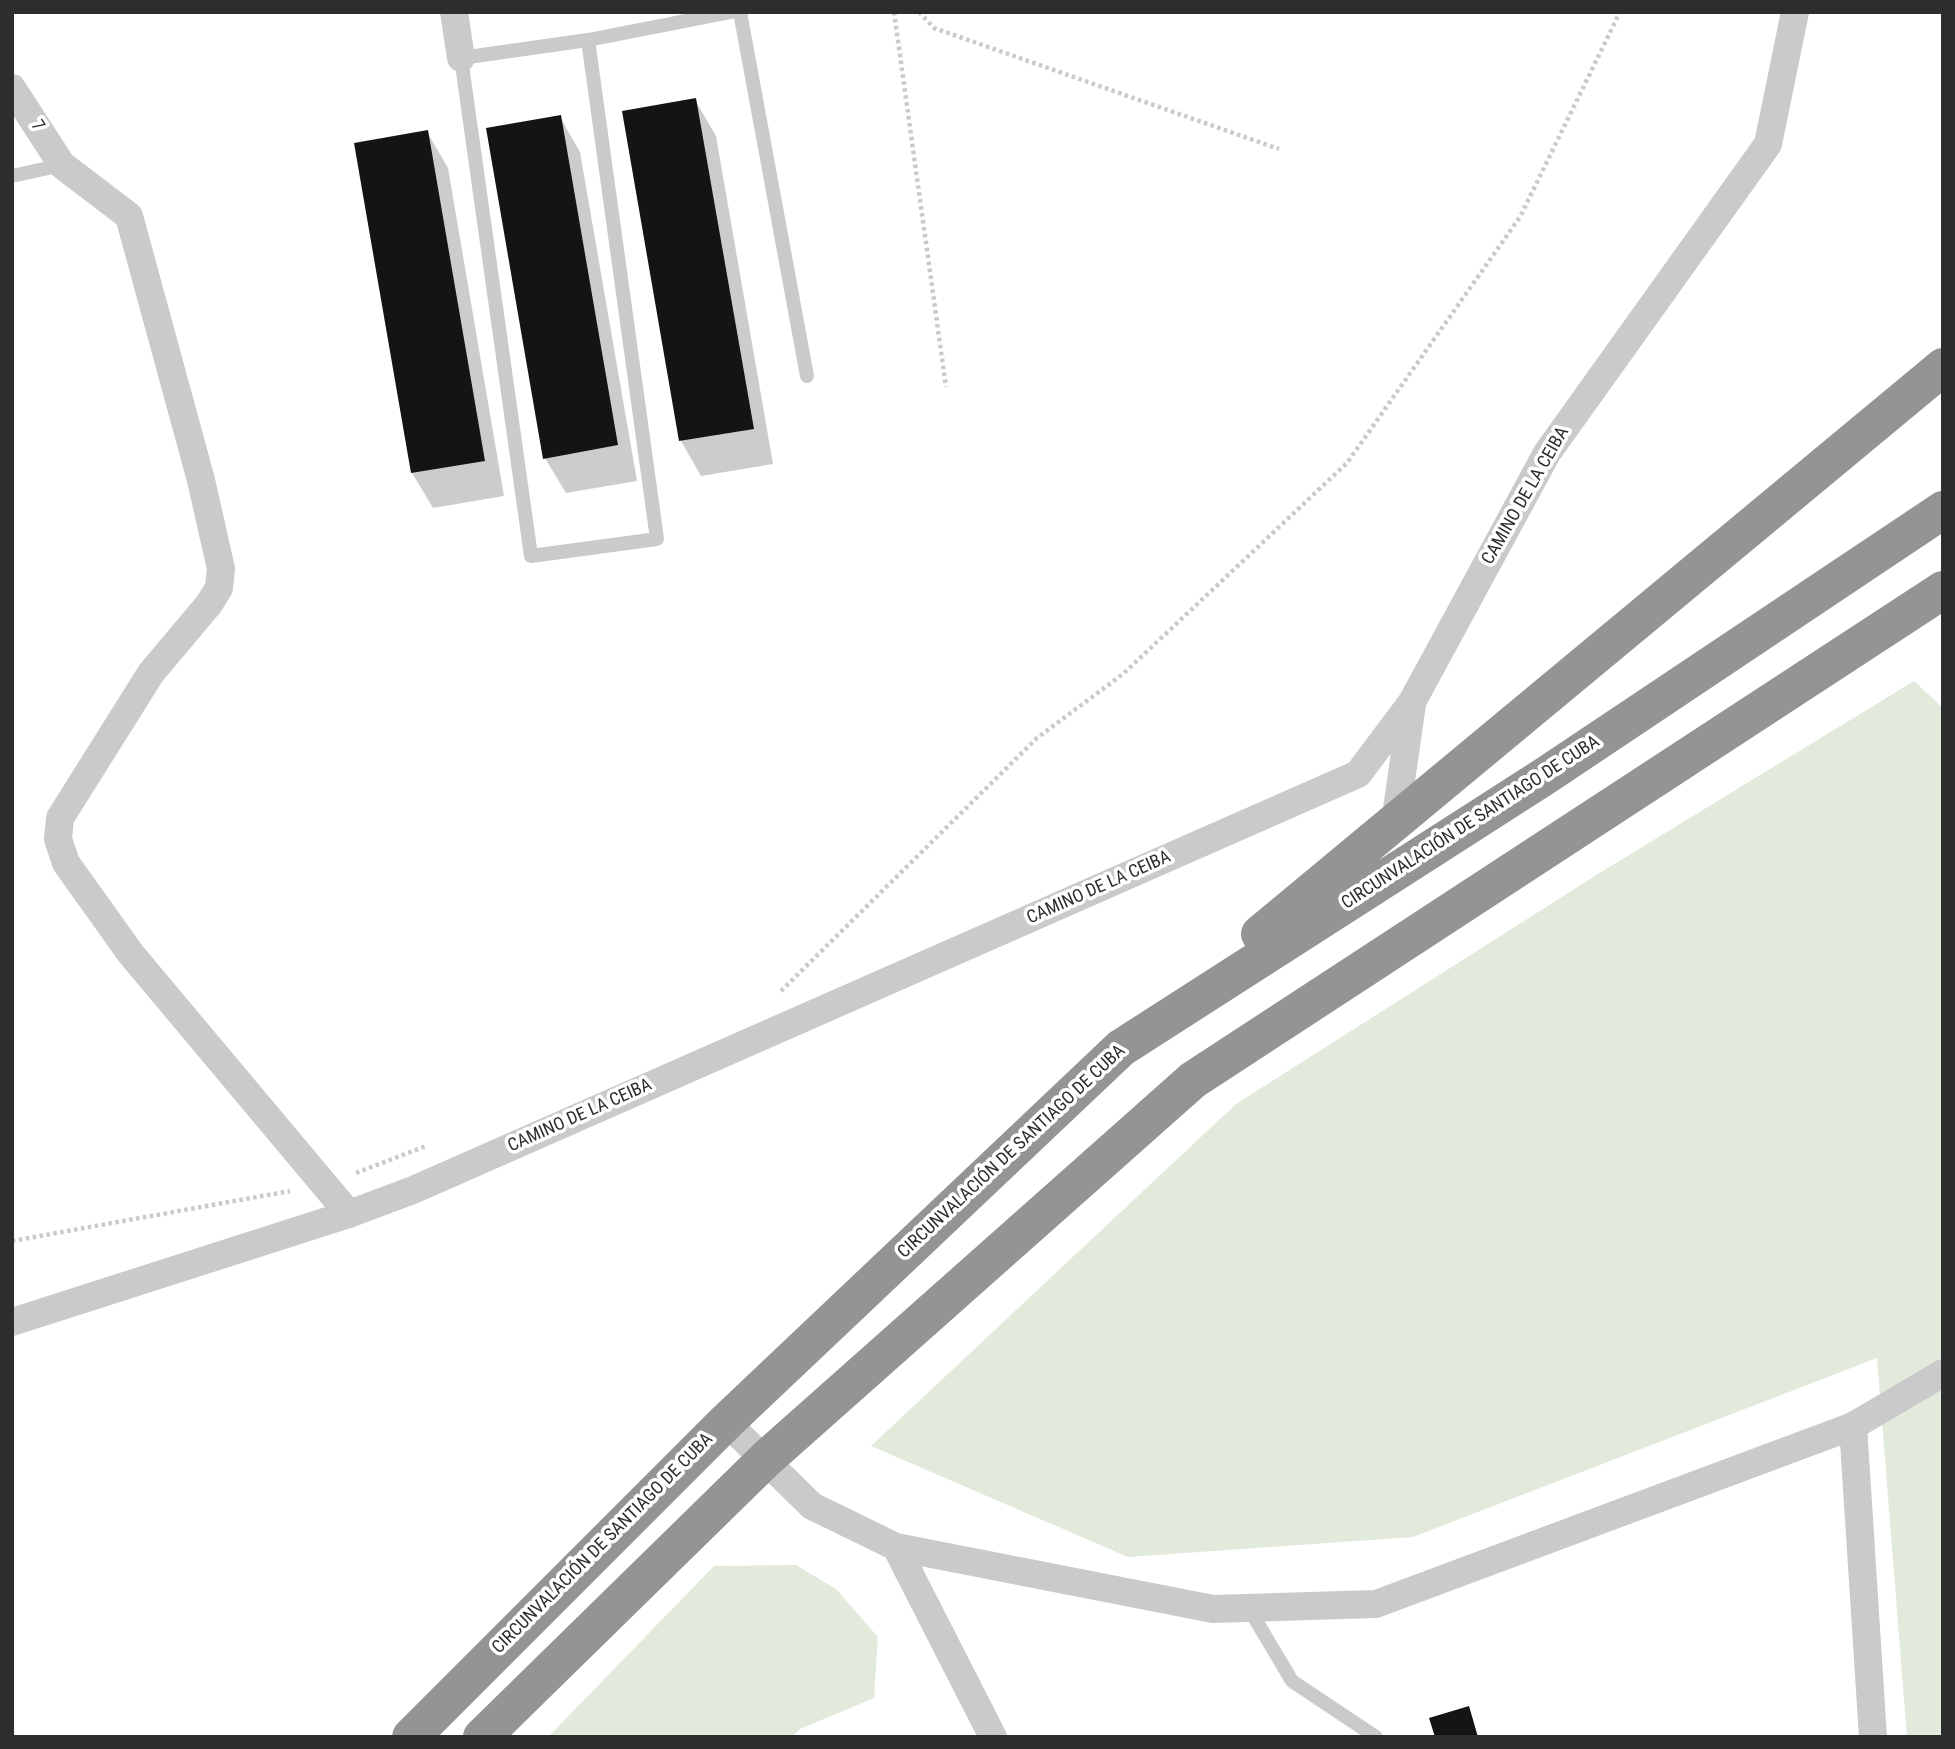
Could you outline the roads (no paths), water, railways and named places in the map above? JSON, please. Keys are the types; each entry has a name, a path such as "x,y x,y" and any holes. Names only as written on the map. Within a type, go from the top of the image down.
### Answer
{"highway":[{"path":"1121,1048 1943,367"},
{"name":"CIRCUNVALACIÓN DE SANTIAGO DE CUBA","path":"411,1737 726,1422 1121,1048 1545,776 1943,510"},
{"path":"482,1737 766,1459 1193,1080 1943,590"}],"street":[{"path":"454,12 461,58"},
{"name":"CAMINO DE LA CEIBA","path":"12,1322 349,1214 413,1190 1358,774 1412,702 1547,453 1768,144 1795,12"},
{"name":"7","path":"12,88 62,164 129,216 201,480 221,569 219,588 209,604 151,673 60,818 58,839 66,863 131,954 349,1214"},
{"path":"1395,823 1412,702"},
{"path":"726,1422 812,1506 896,1547 1213,1609 1376,1604 1853,1426 1943,1373"},
{"path":"1853,1426 1872,1737"},
{"path":"896,1547 993,1737"}],"lane":[{"path":"588,40 657,539 531,556 461,58 588,40 731,12"},
{"path":"740,12 807,376"},
{"path":"12,176 62,164"},
{"path":"1248,1607 1292,1681 1376,1737"}]}
